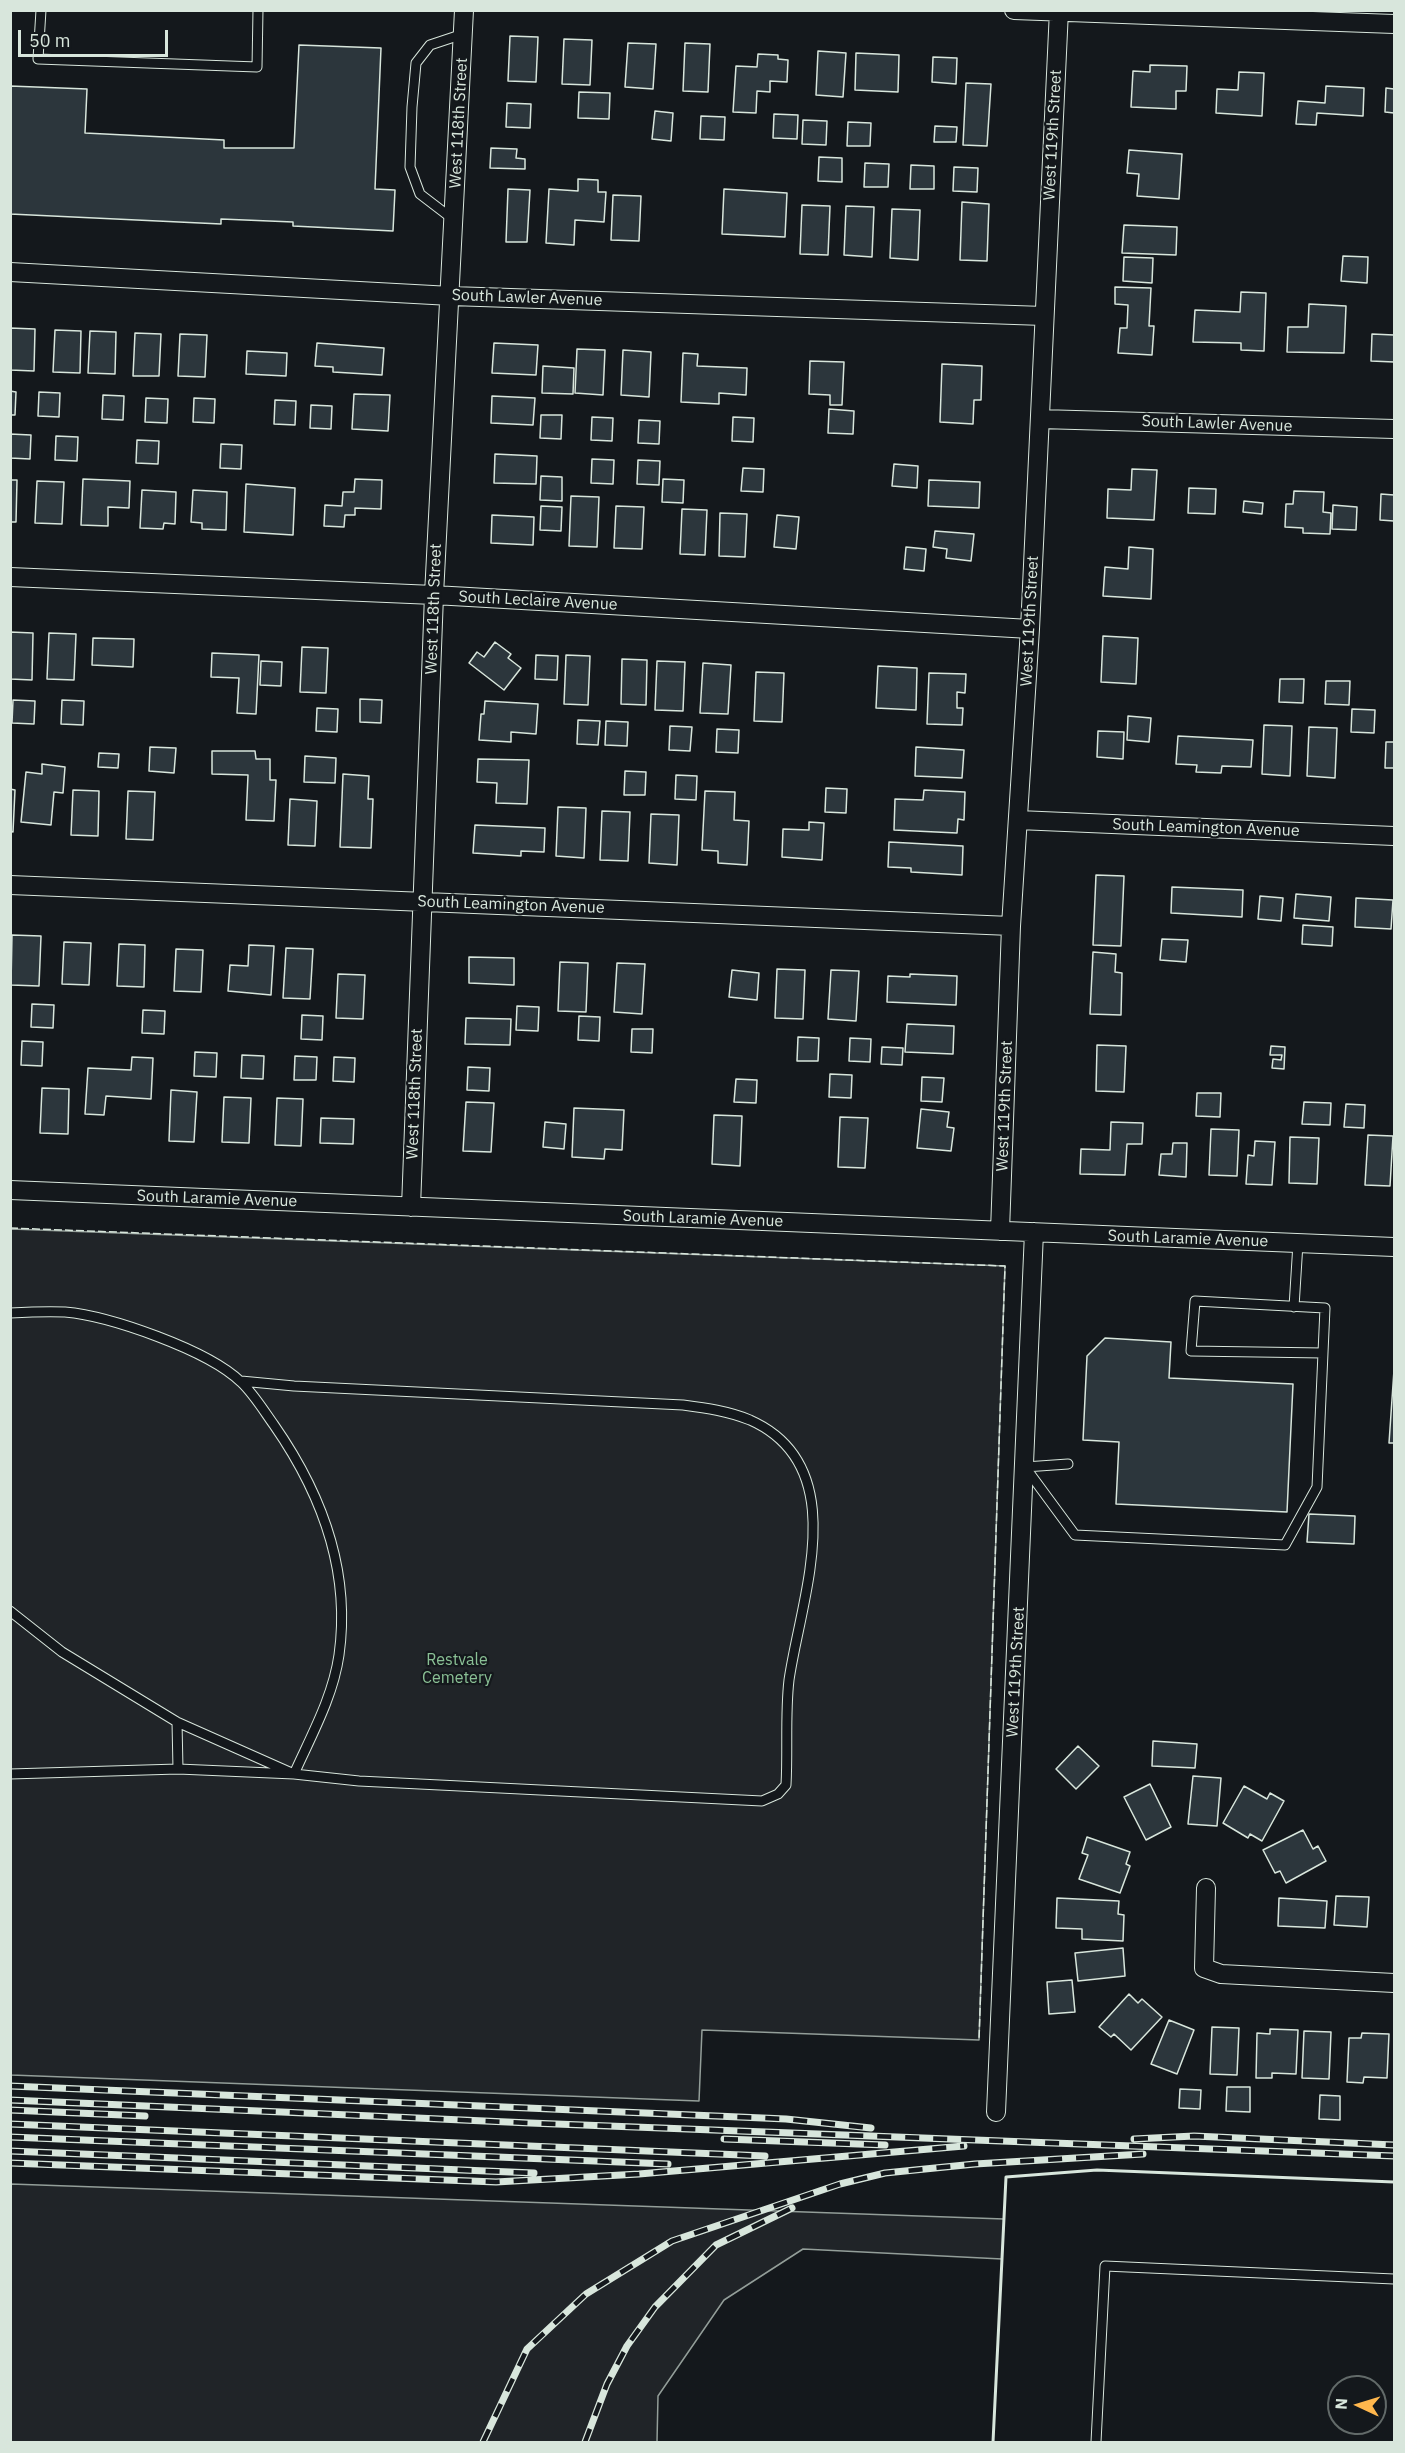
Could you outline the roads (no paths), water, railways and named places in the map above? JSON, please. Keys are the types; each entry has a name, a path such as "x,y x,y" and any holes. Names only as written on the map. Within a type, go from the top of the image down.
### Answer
{"street":[{"name":"West 118th Street","path":"411,1207 434,595 465,10"},
{"path":"1014,10 1395,24"},
{"name":"West 119th Street","path":"1000,1231 1011,926 1030,629 1059,12"},
{"name":"South Lawler Avenue","path":"10,272 451,296 1044,316"},
{"name":"South Lawler Avenue","path":"1040,419 1395,429"},
{"name":"South Leclaire Avenue","path":"10,577 434,595 1030,629"},
{"name":"South Leamington Avenue","path":"1018,820 1395,836"},
{"name":"South Leamington Avenue","path":"10,885 1011,926"},
{"name":"South Laramie Avenue","path":"10,1190 1395,1247"},
{"name":"West 119th Street","path":"996,2112 1034,1232"},
{"path":"1206,1888 1204,1968 1221,1974 1395,1983"}],"lane":[{"path":"41,10 38,59 257,67 258,10"},
{"path":"454,220 420,194 410,167 412,107 416,63 430,45 464,34"},
{"path":"1294,1306 1298,1243"},
{"path":"1025,1467 1075,1535 1285,1545 1317,1487 1323,1353 1325,1308 1195,1301 1191,1351 1323,1353"},
{"path":"10,1313 64,1312 98,1317 136,1329 209,1360 241,1382 287,1444 312,1490 329,1530 339,1589 341,1630 339,1657 331,1688 294,1774"},
{"path":"10,1774 178,1769 294,1774 359,1781 762,1801 778,1794 786,1785 789,1682 813,1552 814,1526 812,1498 804,1474 791,1450 772,1433 750,1421 719,1410 683,1405 241,1382"},
{"path":"1025,1467 1068,1464"},
{"path":"10,1611 63,1652 177,1722 294,1774"},
{"path":"177,1722 178,1769"},
{"path":"1096,2442 1105,2266 1395,2279"}],"railway":[{"path":"10,2086 786,2119 871,2128"},
{"path":"10,2100 530,2123 1394,2156"},
{"path":"10,2110 145,2116"},
{"path":"10,2124 765,2156"},
{"path":"1134,2139 1194,2136 1394,2145"},
{"path":"10,2137 668,2164"},
{"path":"724,2139 885,2145"},
{"path":"10,2163 496,2182 639,2174 964,2146"},
{"path":"10,2151 534,2173"},
{"path":"483,2442 527,2349 586,2294 672,2241 840,2184 885,2173 975,2164 1143,2154"},
{"path":"585,2442 607,2384 627,2346 655,2307 716,2245 792,2208"}],"park label":[{"name":"Restvale Cemetery","path":"457,1669"}]}
